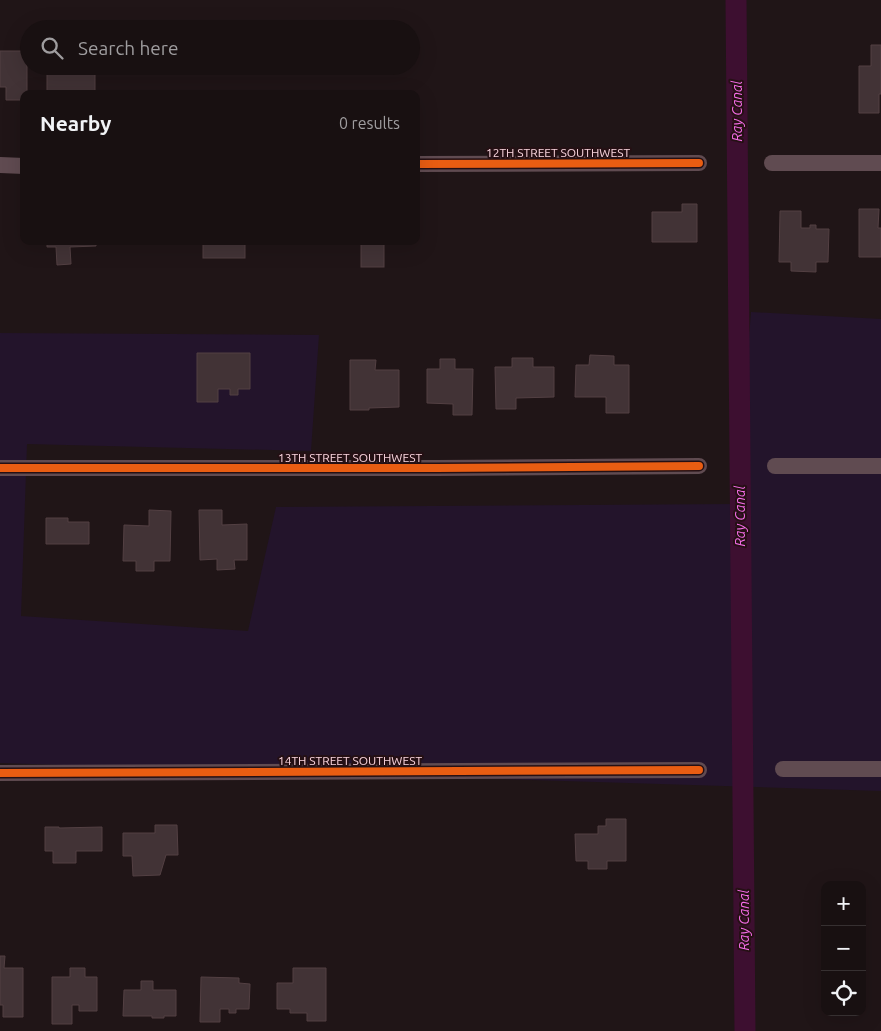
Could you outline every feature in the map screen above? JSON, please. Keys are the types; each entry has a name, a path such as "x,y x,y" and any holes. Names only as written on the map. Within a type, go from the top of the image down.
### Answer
{"street":[{"name":"12TH STREET SOUTHWEST","path":"420,164 699,163"},
{"path":"772,163 881,163"},
{"path":"0,165 20,166"},
{"name":"13TH STREET SOUTHWEST","path":"0,468 700,466"},
{"path":"776,466 881,466"},
{"path":"782,769 881,769"},
{"name":"14TH STREET SOUTHWEST","path":"0,772 699,770"}],"shaded area":[{"path":"751,312 881,319 881,791 0,763 0,333 319,335 311,451 27,444 21,616 248,631 276,507 736,504"}],"building":[{"path":"871,45 881,45 879,113 859,113 859,66 871,66"},
{"path":"0,51 20,51 20,75 27,75 27,90 20,90 20,100 6,100 6,87 0,87"},
{"path":"47,75 95,75 95,90 47,90"},
{"path":"682,204 697,204 697,242 652,242 652,212 682,212"},
{"path":"859,209 879,209 878,228 881,228 881,257 859,257"},
{"path":"780,211 801,211 801,228 810,228 810,225 816,225 816,229 829,229 828,262 816,262 816,272 791,271 791,262 779,262"},
{"path":"47,245 96,245 70,247 71,264 57,265 56,247 47,247"},
{"path":"203,245 245,245 245,258 203,258"},
{"path":"361,245 384,245 384,267 361,267"},
{"path":"197,353 250,353 250,389 238,389 238,395 230,395 230,389 218,389 218,402 197,402"},
{"path":"590,355 614,356 614,365 629,365 629,413 606,413 606,397 575,397 576,365 589,365"},
{"path":"512,358 533,358 533,367 554,367 554,397 516,398 516,409 496,409 495,367 512,367"},
{"path":"440,359 455,359 455,369 473,369 472,415 453,415 453,404 427,403 427,369 440,369"},
{"path":"350,360 376,360 375,370 399,370 399,407 350,410"},
{"path":"149,510 171,511 170,561 154,561 154,571 136,571 136,561 123,561 124,525 149,526"},
{"path":"199,510 222,510 222,525 247,524 247,560 234,560 235,569 217,570 217,559 200,560"},
{"path":"46,518 68,518 68,522 89,522 89,544 46,544"},
{"path":"606,819 626,819 626,861 607,861 607,869 588,869 588,861 576,861 575,834 598,834 598,826 606,826"},
{"path":"155,825 177,825 178,855 166,855 160,875 133,876 132,856 123,856 123,833 155,833"},
{"path":"45,827 102,827 102,851 76,851 76,863 53,863 53,851 45,851"},
{"path":"0,956 5,956 4,968 23,968 23,1017 3,1017 3,1005 0,1005"},
{"path":"70,968 85,968 85,977 97,977 97,1011 79,1011 79,1005 72,1005 72,1024 52,1024 52,977 70,977"},
{"path":"293,968 326,968 326,1021 307,1021 307,1013 290,1013 290,1009 277,1009 277,983 293,983"},
{"path":"201,977 239,978 239,983 250,984 249,1009 236,1009 236,1013 229,1013 229,1009 220,1009 220,1022 200,1022"},
{"path":"141,981 153,981 153,990 176,990 176,1016 152,1018 152,1016 123,1016 124,990 141,990"}],"waterway":[{"name":"Ray Canal","path":"736,0 745,1031"}],"cycle path":[{"path":"420,164 699,163"},
{"path":"0,468 699,466"},
{"path":"0,773 699,770"}]}
